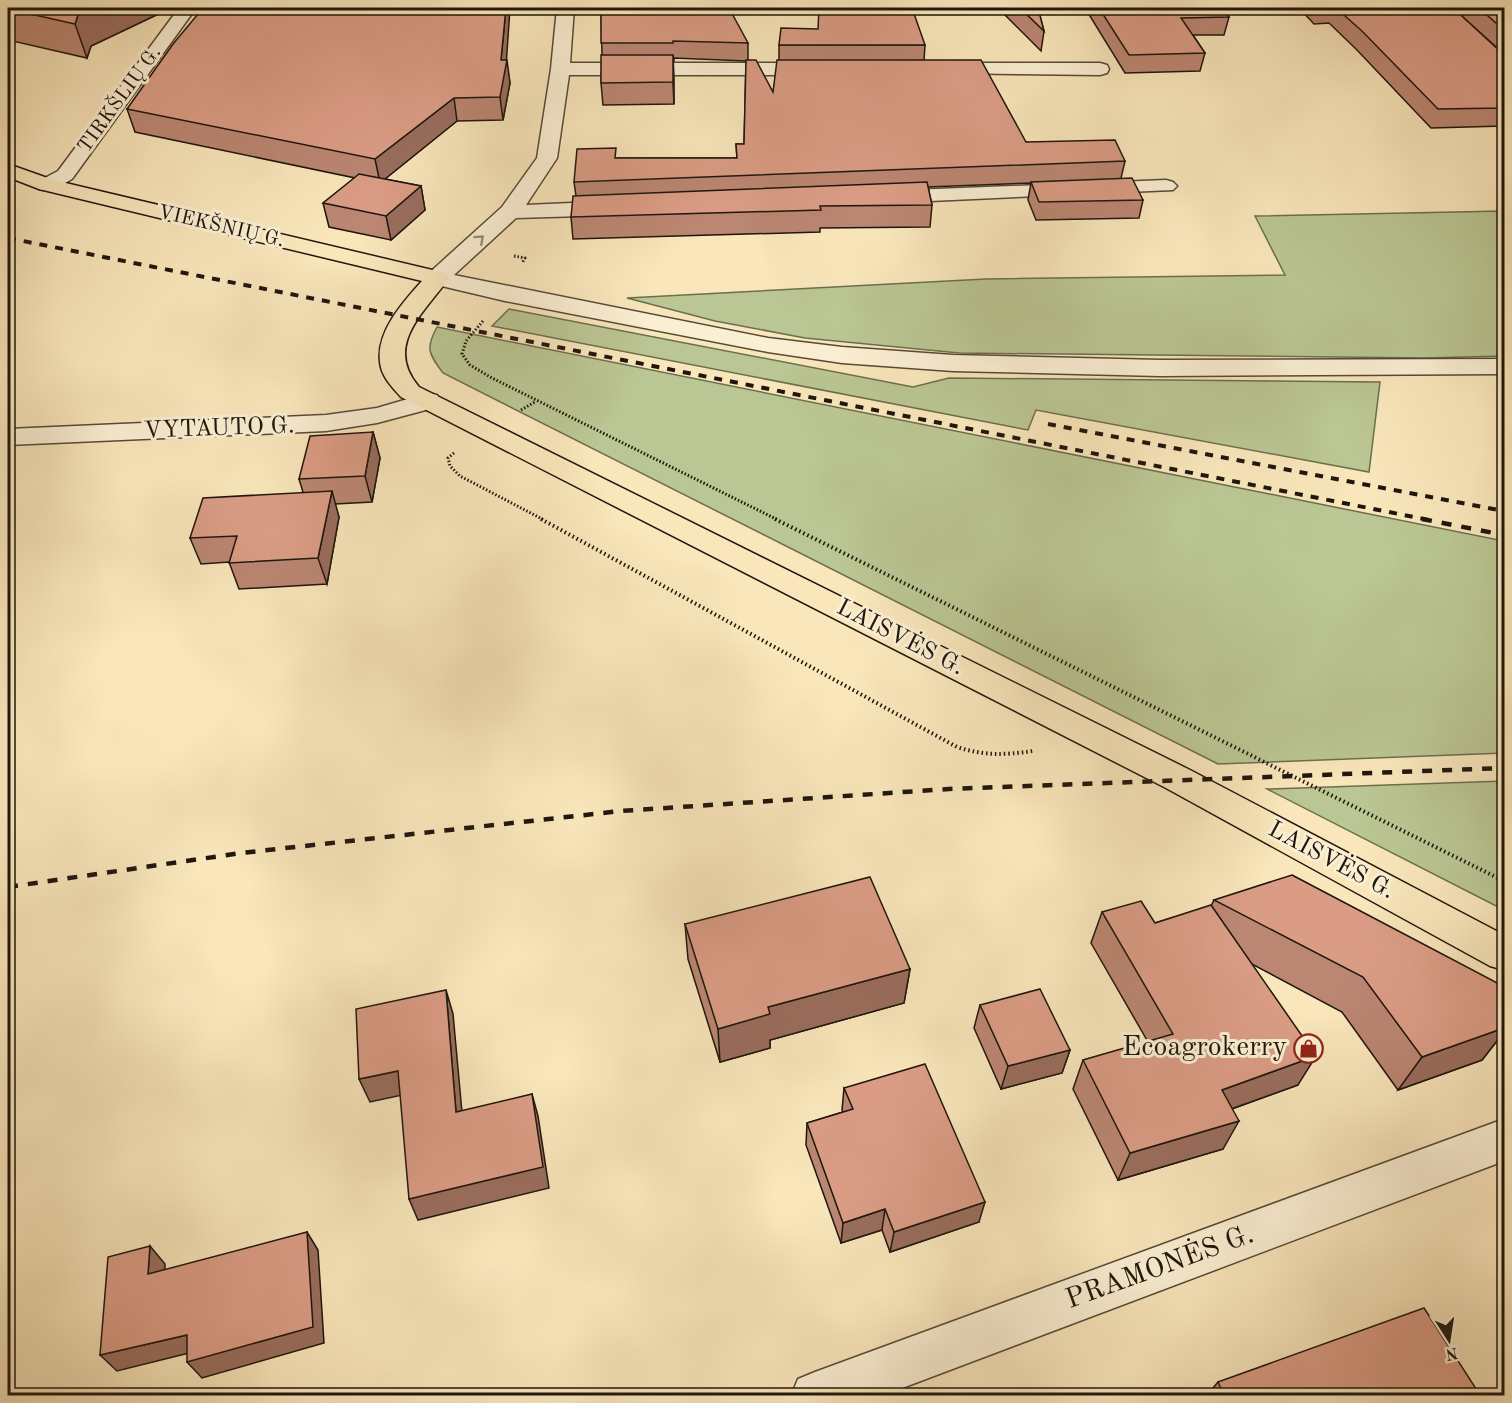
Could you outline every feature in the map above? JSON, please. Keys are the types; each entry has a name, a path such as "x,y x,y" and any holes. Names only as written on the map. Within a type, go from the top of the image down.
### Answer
{"main road":[{"name":"VIEKŠNIŲ G.","path":"8,170 46,185 437,278"},
{"name":"LAISVĖS G.","path":"437,278 405,315 394,339 391,363 398,381 428,402 1168,774 1504,954"}],"street":[{"name":"TIRKŠLIŲ G.","path":"46,185 64,175 75,162 187,8"},
{"path":"437,278 510,212 547,158 560,69 565,8"},
{"path":"560,69 841,69"},
{"path":"924,69 1100,69"},
{"path":"867,198 1166,186"},
{"path":"510,212 641,207"},
{"path":"437,278 505,294 768,345 864,357 953,363 1160,368 1504,367"},
{"name":"VYTAUTO G.","path":"8,437 316,425 368,419 428,402"},
{"name":"PRAMONĖS G.","path":"815,1395 1504,1140"}],"path":[{"path":"505,294 464,342 462,354 465,363 536,401 1504,881"},
{"path":"536,401 485,430 448,458 450,466 460,476 618,559 957,747 979,754 1031,750 1040,754"}],"green space":[{"path":"1504,211 1504,356 1424,358 959,353 805,338 715,321 627,298 986,279 1285,275 1255,216"},
{"path":"509,309 913,387 949,378 1380,382 1369,472 1036,410 1028,430 492,326"},
{"path":"437,327 1504,541 1504,753 1218,764 443,373 430,351 431,341"},
{"path":"1504,781 1504,910 1267,789"}],"building":[{"path":"8,8 89,8 79,12 75,24"},
{"path":"203,8 506,8 501,60 507,60 500,97 454,98 375,159 127,109 173,44"},
{"path":"601,8 729,8 748,43 673,41 673,43 601,43"},
{"path":"819,8 912,8 925,45 779,45 781,28 818,29"},
{"path":"1020,8 1038,8 1044,31"},
{"path":"1099,8 1221,8 1229,17 1181,18 1205,53 1129,55"},
{"path":"1336,8 1453,8 1504,55 1504,108 1438,109 1362,31"},
{"path":"1479,8 1504,8 1504,30"},
{"path":"601,55 673,55 673,82 601,83"},
{"path":"746,60 756,60 773,92 777,60 981,60 1026,142 1115,140 1125,161 574,182 577,149 616,148 615,158 737,158 736,144 744,144"},
{"path":"359,174 421,186 386,216 323,203"},
{"path":"1132,178 1143,200 1039,202 1031,182"},
{"path":"927,182 932,205 820,206 821,210 571,217 573,196"},
{"path":"373,432 365,476 299,479 310,436"},
{"path":"332,491 318,558 229,563 237,536 190,538 203,498"},
{"path":"1292,875 1503,986 1504,1028 1422,1057 1363,977 1214,900"},
{"path":"870,877 910,969 768,1007 770,1014 718,1029 685,924"},
{"path":"1141,901 1155,923 1211,905 1316,1056 1222,1090 1239,1121 1130,1153 1083,1060 1173,1034 1102,912"},
{"path":"1040,989 1070,1050 1008,1066 980,1005"},
{"path":"446,990 456,1112 532,1094 543,1167 409,1199 398,1071 359,1079 356,1009"},
{"path":"925,1064 985,1202 894,1232 885,1209 843,1223 807,1123 853,1109 844,1088"},
{"path":"307,1232 313,1327 187,1362 187,1335 100,1355 108,1257 150,1246 148,1274"},
{"path":"1424,1308 1480,1395 1224,1395 1218,1382"}],"railway":[{"path":"8,238 1429,520"},
{"path":"1048,424 1504,511"},
{"path":"1422,519 1504,535"},
{"path":"8,887 241,853 621,811 949,789 1504,768"}],"place":[{"name":"Ecoagrokerry","path":"1308,1048"}]}
